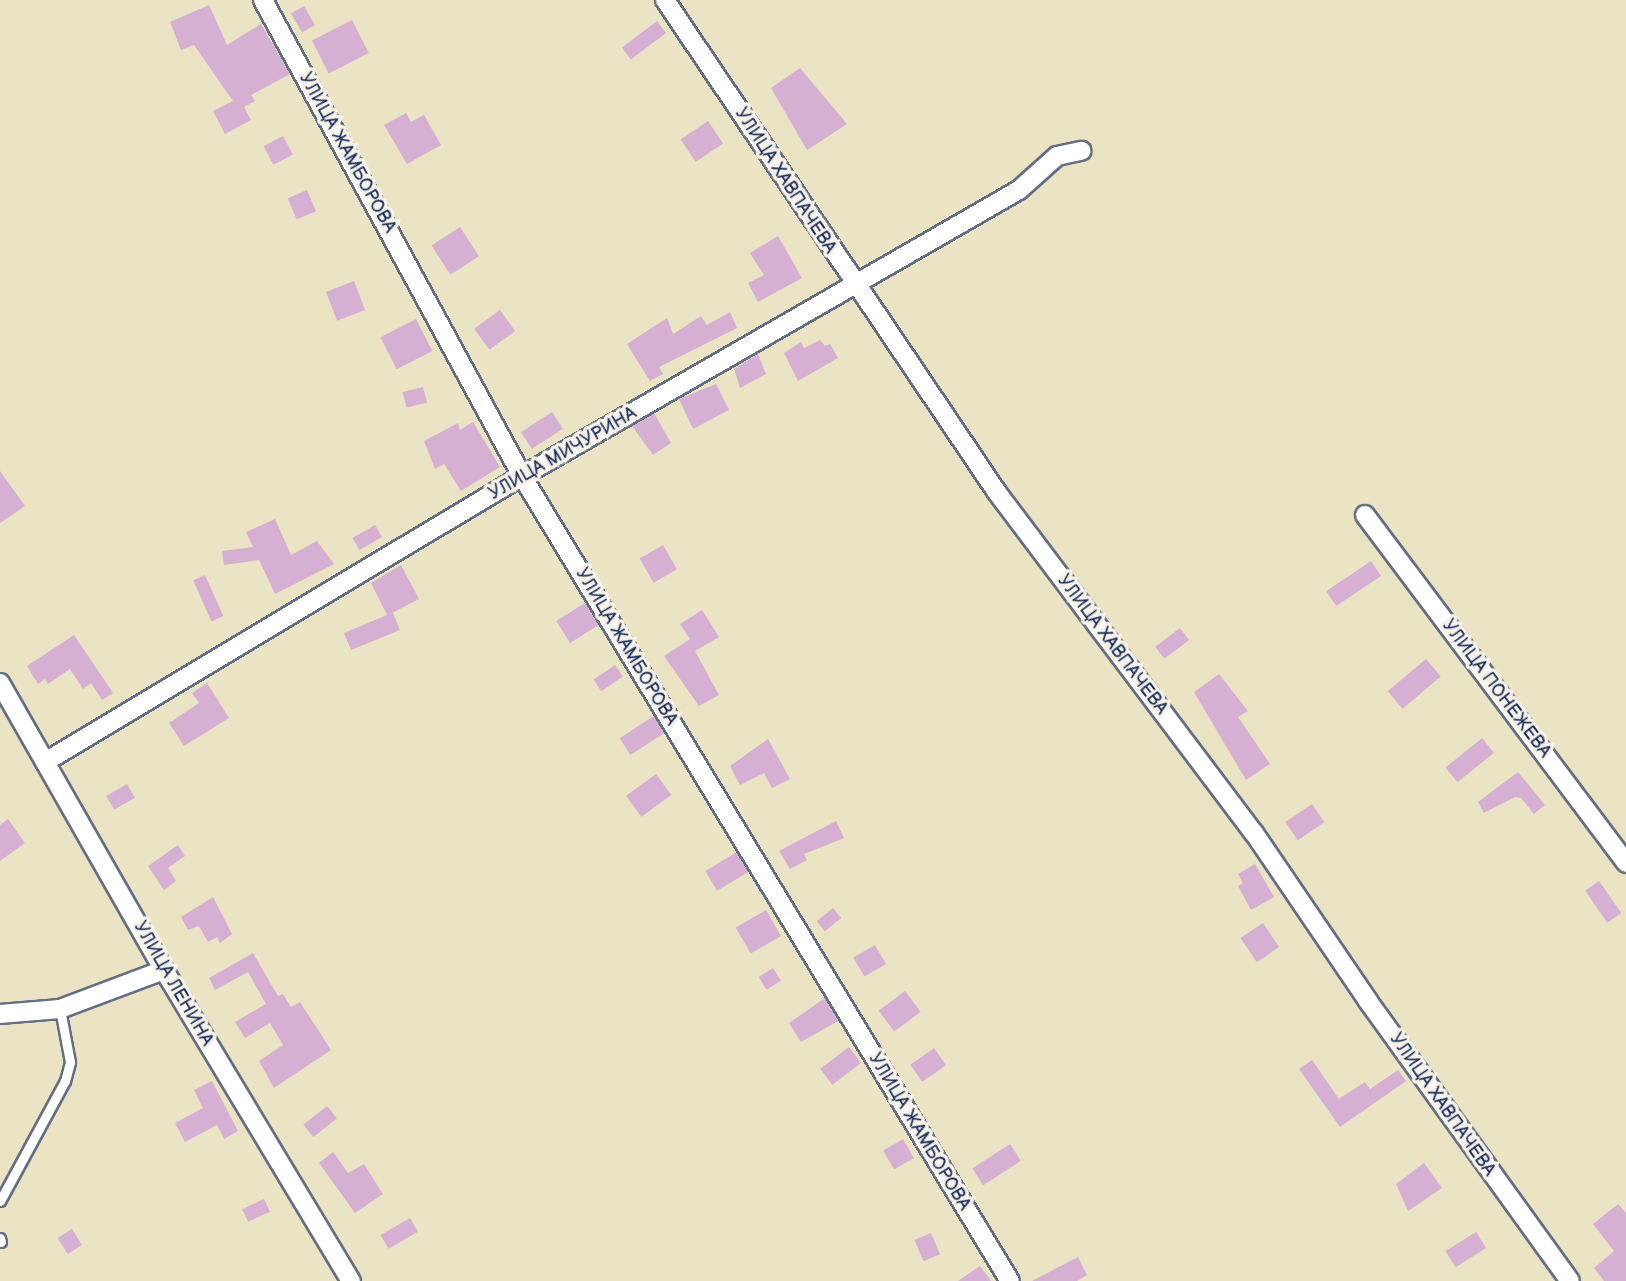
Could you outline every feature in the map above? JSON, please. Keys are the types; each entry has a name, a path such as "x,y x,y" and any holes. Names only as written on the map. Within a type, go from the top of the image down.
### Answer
{"street":[{"name":"УЛИЦА ЖАМБОРОВА","path":"263,0 522,476 1010,1281"},
{"name":"УЛИЦА ХАВПАЧЕВА","path":"665,0 996,491 1254,833 1440,1104 1570,1281"},
{"name":"УЛИЦА МИЧУРИНА","path":"45,762 522,476 856,287 1019,190 1057,156 1081,151"},
{"name":"УЛИЦА ПОНЕЖЕВА","path":"1365,515 1626,863"},
{"name":"УЛИЦА ЛЕНИНА","path":"0,683 164,970 351,1281"},
{"path":"0,1014 60,1009 164,970"}],"lane":[{"path":"0,1201 65,1081 70,1062 60,1009"}],"building":[{"path":"209,5 227,45 261,24 290,74 251,95 255,101 244,107 251,120 225,134 213,111 233,101 194,45 181,50 170,22"},
{"path":"304,6 315,25 302,33 291,14"},
{"path":"352,20 369,53 329,73 312,40"},
{"path":"657,21 666,33 631,59 622,47"},
{"path":"800,68 847,124 807,150 771,88"},
{"path":"406,113 411,122 424,115 441,145 407,164 384,125"},
{"path":"708,121 723,143 696,162 681,139"},
{"path":"283,136 293,155 273,165 264,146"},
{"path":"307,190 316,211 297,219 288,198"},
{"path":"460,227 479,256 451,275 431,246"},
{"path":"778,236 802,278 758,302 748,283 764,275 750,253"},
{"path":"354,281 365,310 337,321 326,292"},
{"path":"500,310 515,331 489,350 474,329"},
{"path":"730,312 737,328 659,367 663,374 650,381 627,344 667,318 673,334 701,316 707,325"},
{"path":"416,319 432,351 397,369 380,337"},
{"path":"820,340 825,346 830,344 838,358 798,381 784,353 801,342 804,348"},
{"path":"758,354 766,374 740,388 734,369"},
{"path":"716,384 729,410 693,429 679,399"},
{"path":"423,387 427,403 406,408 403,392"},
{"path":"552,412 563,429 532,449 521,432"},
{"path":"654,413 671,443 653,455 632,426"},
{"path":"473,422 500,467 461,491 444,464 435,469 424,441 458,423 460,430"},
{"path":"0,471 25,506 0,523"},
{"path":"275,519 291,555 317,541 334,564 275,594 259,560 224,565 222,551 253,547 246,532"},
{"path":"375,525 382,537 359,550 352,538"},
{"path":"663,545 677,569 654,583 640,558"},
{"path":"1371,561 1381,576 1336,606 1326,591"},
{"path":"401,565 419,599 388,615 393,613 400,630 351,650 344,633 387,615 371,583"},
{"path":"205,575 223,616 211,621 193,580"},
{"path":"585,603 599,625 570,643 556,621"},
{"path":"702,610 719,637 695,651 719,695 699,706 664,656 690,639 680,624"},
{"path":"1180,628 1189,640 1164,659 1155,647"},
{"path":"74,635 113,693 102,700 91,683 83,689 70,669 48,684 45,679 38,684 27,666"},
{"path":"1426,659 1441,677 1402,709 1388,691"},
{"path":"615,665 623,677 601,691 593,680"},
{"path":"1219,674 1248,711 1238,717 1270,764 1246,780 1194,692"},
{"path":"207,683 229,718 184,746 169,723 199,703 192,693"},
{"path":"654,716 665,733 631,755 620,738"},
{"path":"1482,738 1494,753 1457,782 1445,768"},
{"path":"768,739 790,779 772,788 764,773 740,785 730,766"},
{"path":"1518,772 1545,805 1534,814 1521,798 1515,797 1484,813 1478,802"},
{"path":"656,774 671,795 641,817 626,796"},
{"path":"127,784 135,798 114,810 106,796"},
{"path":"1312,804 1324,822 1298,840 1285,822"},
{"path":"8,819 25,843 0,861 0,825"},
{"path":"836,821 844,838 804,854 807,860 790,869 779,851"},
{"path":"178,845 185,856 168,868 176,881 164,890 148,866"},
{"path":"737,852 749,872 717,891 705,871"},
{"path":"1255,864 1274,897 1251,910 1238,886 1243,883 1238,874"},
{"path":"1599,881 1621,913 1607,923 1585,891"},
{"path":"213,897 232,934 220,943 217,937 208,942 199,926 188,930 181,917"},
{"path":"833,908 841,918 825,931 817,921"},
{"path":"766,910 781,936 751,953 736,928"},
{"path":"1263,923 1279,947 1257,962 1241,938"},
{"path":"875,945 886,964 864,977 853,958"},
{"path":"253,953 278,996 283,994 291,1007 300,1002 331,1050 274,1088 259,1061 283,1045 270,1023 245,1038 235,1022 266,1004 248,972 215,990 209,978"},
{"path":"773,968 781,981 767,990 759,977"},
{"path":"905,991 921,1012 894,1032 879,1011"},
{"path":"825,998 838,1021 801,1042 789,1023"},
{"path":"849,1047 861,1063 832,1085 820,1069"},
{"path":"934,1048 946,1065 922,1082 910,1065"},
{"path":"1312,1060 1339,1099 1365,1082 1370,1089 1398,1070 1406,1081 1340,1127 1299,1069"},
{"path":"212,1081 238,1131 224,1139 217,1125 185,1142 175,1123 203,1108 194,1090"},
{"path":"327,1106 337,1119 313,1137 303,1124"},
{"path":"903,1139 914,1158 894,1170 883,1150"},
{"path":"1010,1144 1021,1161 983,1185 972,1169"},
{"path":"333,1152 348,1173 364,1164 383,1194 355,1213 319,1163"},
{"path":"1424,1163 1442,1188 1408,1211 1396,1184"},
{"path":"264,1199 270,1212 248,1222 242,1209"},
{"path":"1618,1204 1626,1213 1626,1281 1604,1281 1594,1268 1614,1251 1593,1224"},
{"path":"410,1218 418,1232 389,1249 381,1235"},
{"path":"72,1229 82,1245 68,1254 58,1238"},
{"path":"1476,1232 1486,1248 1456,1267 1445,1251"},
{"path":"931,1233 940,1254 923,1261 914,1240"},
{"path":"1078,1257 1087,1275 1077,1281 1032,1281"},
{"path":"980,1266 991,1281 958,1281"}]}
